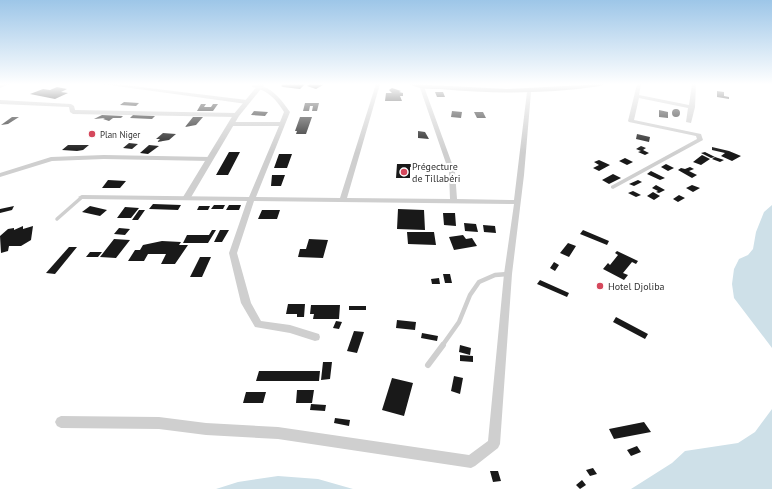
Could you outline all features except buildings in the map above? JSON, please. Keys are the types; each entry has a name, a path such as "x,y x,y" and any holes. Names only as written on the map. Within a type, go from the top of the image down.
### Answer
{"street":[{"path":"71,107 72,112 236,115"},
{"path":"187,197 236,115 243,107"},
{"path":"283,107 287,112 252,198 233,253 246,303 258,324 290,329 316,337"},
{"path":"343,199 371,107"},
{"path":"427,107 452,172 454,202"},
{"path":"61,422 159,424 206,429 278,433 471,462 494,444 508,274 527,107"},
{"path":"613,187 700,140 699,135 631,121 635,107"},
{"path":"689,122 692,107"},
{"path":"231,124 282,124"},
{"path":"0,175 51,159 104,157 210,159"},
{"path":"82,197 187,197 517,202"}],"lane":[{"path":"57,219 82,197"},
{"path":"428,365 459,323 473,287 492,274 508,274"}],"shaded area":[{"path":"772,205 772,348 734,298 732,284 734,269 739,259 748,255 753,249 756,232 764,212"},
{"path":"772,409 772,489 631,489 672,463 685,451 738,443 755,432"},
{"path":"278,476 318,479 353,489 216,489 238,482"}],"place":[{"name":"Plan Niger","path":"92,134"},
{"name":"Prégecture de Tillabéri","path":"404,172"},
{"name":"Hotel Djoliba","path":"600,286"}]}
